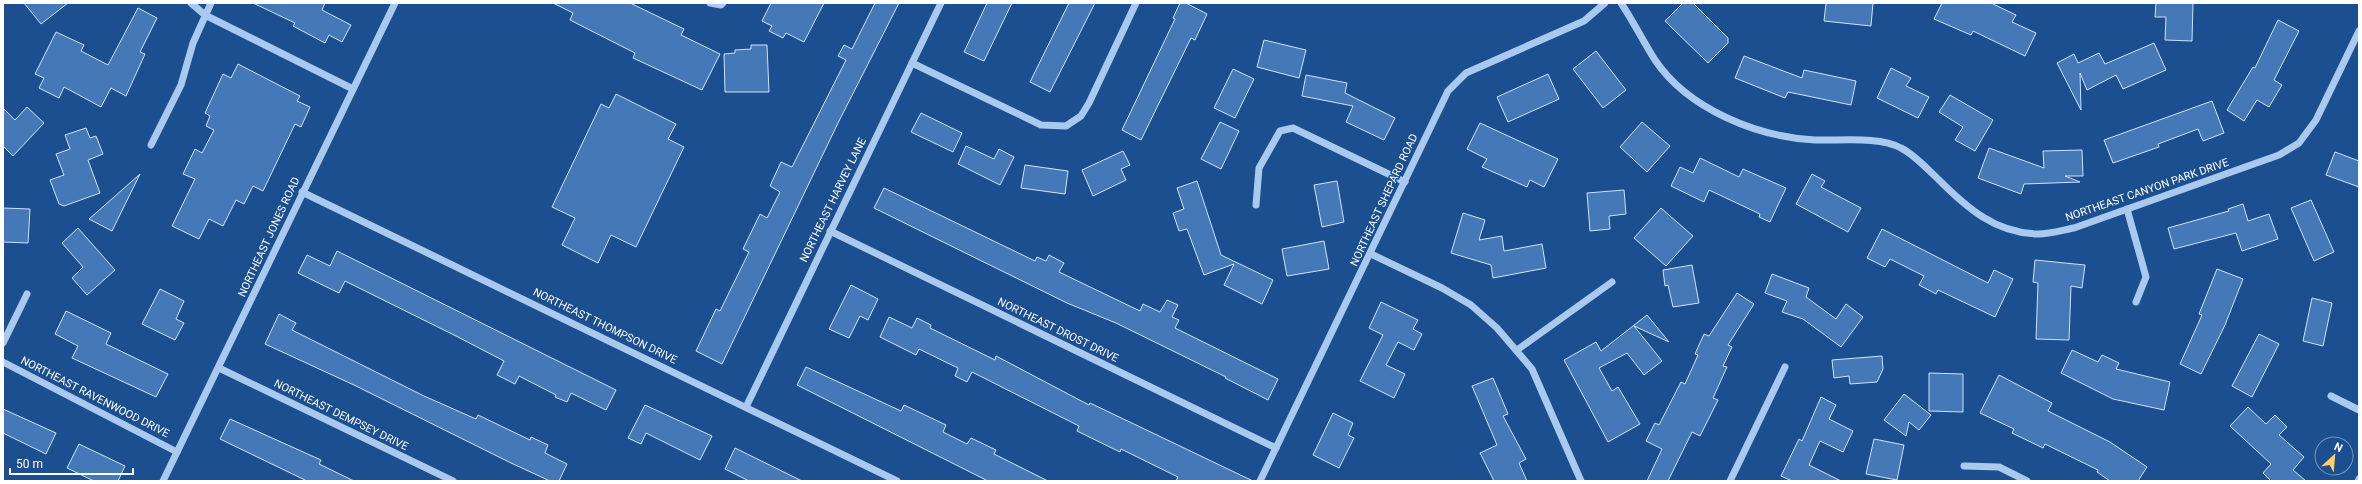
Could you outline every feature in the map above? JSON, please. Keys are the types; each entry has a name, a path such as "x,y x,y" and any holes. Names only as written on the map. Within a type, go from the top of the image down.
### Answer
{"street":[{"path":"191,3 205,15 353,88"},
{"path":"151,145 181,85 193,43 212,3"},
{"name":"NORTHEAST JONES ROAD","path":"163,481 395,3"},
{"path":"710,3 720,5 722,3"},
{"name":"NORTHEAST HARVEY LANE","path":"746,407 941,3"},
{"path":"912,63 1040,125 1066,126 1081,116 1089,103 1136,3"},
{"name":"NORTHEAST SHEPARD ROAD","path":"1260,481 1371,254 1448,91 1466,73 1584,21 1605,3"},
{"name":"NORTHEAST CANYON PARK DRIVE","path":"1620,3 1656,61 1687,94 1732,121 1766,133 1812,140 1885,142 1902,148 1916,159 1969,210 2002,227 2039,234 2074,228 2279,155 2299,143 2316,120 2359,31"},
{"path":"1256,205 1259,168 1280,131 1293,128 1405,182"},
{"name":"NORTHEAST THOMPSON DRIVE","path":"302,192 898,481"},
{"path":"2127,209 2146,276 2136,302"},
{"name":"NORTHEAST DROST DRIVE","path":"830,231 1276,448"},
{"path":"1371,254 1442,288 1471,305 1517,350 1532,369 1581,481"},
{"path":"1517,350 1612,282"},
{"path":"3,342 27,294"},
{"name":"NORTHEAST RAVENWOOD DRIVE","path":"3,362 177,452"},
{"path":"1730,481 1786,367"},
{"name":"NORTHEAST DEMPSEY DRIVE","path":"219,368 453,481"},
{"path":"2331,396 2359,410"},
{"path":"1964,466 1999,467 2027,481"}],"building":[{"path":"24,3 68,3 41,24"},
{"path":"253,3 325,3 322,10 351,25 342,42 329,35 325,43 293,26 295,23"},
{"path":"553,3 630,3 684,29 681,35 720,54 702,90 633,58 635,53 570,20 573,13"},
{"path":"771,3 824,3 804,42 786,33 783,38 769,31 772,26 762,21"},
{"path":"875,3 899,3 839,121 722,364 696,351 716,309 720,311 749,252 743,249 760,214 767,218 780,192 770,186 781,162 792,167 846,60 838,56 844,45 852,49"},
{"path":"987,3 1012,3 984,61 964,52"},
{"path":"1069,3 1095,3 1050,92 1030,82"},
{"path":"1180,3 1186,3 1207,14 1195,40 1191,38 1141,140 1122,130 1175,19 1173,18"},
{"path":"1683,3 1693,3 1728,38 1728,43 1708,63 1665,21"},
{"path":"1826,3 1873,3 1871,26 1824,21"},
{"path":"1942,3 1991,3 2016,15 2012,22 2036,33 2025,56 1973,31 1971,35 1934,19"},
{"path":"2156,3 2193,3 2192,41 2165,40 2166,17 2155,17"},
{"path":"138,8 157,18 140,52 145,54 126,96 111,88 101,107 64,87 59,98 39,88 44,78 35,74 56,32 84,45 81,51 108,65"},
{"path":"2278,20 2299,31 2274,80 2282,85 2269,107 2257,100 2244,121 2227,110 2253,67 2255,68"},
{"path":"1264,40 1306,50 1299,78 1257,67"},
{"path":"2154,43 2166,70 2123,89 2116,75 2087,90 2080,73 2081,110 2057,63 2074,54 2078,63 2099,53 2105,64"},
{"path":"751,45 767,45 769,92 725,92 724,54 735,53 735,50 751,49"},
{"path":"1596,51 1626,90 1603,108 1573,69"},
{"path":"1744,56 1802,78 1804,70 1856,81 1851,105 1788,92 1785,98 1735,78"},
{"path":"238,64 300,96 297,101 310,107 301,127 295,124 263,191 253,186 244,204 236,200 223,226 209,219 199,239 172,226 195,179 183,174 195,149 202,153 214,130 206,126 210,116 205,113 223,74 231,78"},
{"path":"1891,68 1911,78 1906,86 1929,97 1918,118 1877,98"},
{"path":"1233,69 1254,79 1235,118 1214,108"},
{"path":"1548,74 1559,99 1508,122 1497,97"},
{"path":"1306,75 1347,83 1345,93 1395,118 1384,140 1346,122 1353,106 1302,96"},
{"path":"616,94 676,124 668,139 684,147 636,247 611,235 598,263 562,245 575,218 552,207 601,104 609,108"},
{"path":"1950,95 1993,120 1975,151 1955,140 1963,127 1939,112"},
{"path":"2212,101 2224,133 2203,141 2198,129 2158,144 2159,147 2113,163 2104,140"},
{"path":"27,107 44,123 13,156 3,146 3,108 15,120"},
{"path":"921,113 962,133 953,152 911,132"},
{"path":"1220,122 1239,131 1221,169 1201,159"},
{"path":"1642,122 1670,146 1647,172 1620,147"},
{"path":"1480,123 1558,159 1544,187 1530,180 1527,187 1482,167 1487,159 1467,149"},
{"path":"86,128 90,138 96,136 103,154 88,160 100,193 64,206 59,204 50,180 64,175 56,154 70,149 65,135"},
{"path":"966,146 994,159 999,149 1014,157 1000,185 958,164"},
{"path":"1989,148 2044,168 2043,151 2082,150 2083,176 2065,176 2080,182 2024,184 2021,194 1978,178"},
{"path":"1123,151 1130,165 1121,169 1126,180 1093,196 1082,170"},
{"path":"2335,152 2359,161 2359,187 2326,175"},
{"path":"1700,158 1739,177 1743,169 1786,188 1770,222 1759,217 1760,214 1709,190 1704,202 1671,186 1680,167 1693,173"},
{"path":"1025,165 1068,171 1065,194 1021,188"},
{"path":"140,174 112,231 89,219 105,205"},
{"path":"1812,174 1825,181 1821,187 1861,208 1848,232 1796,204"},
{"path":"1197,181 1221,255 1273,280 1262,304 1224,285 1234,264 1204,275 1187,229 1179,231 1173,213 1184,209 1177,188"},
{"path":"1337,181 1344,222 1322,227 1314,185"},
{"path":"884,188 1035,261 1037,257 1046,261 1049,255 1064,263 1059,272 1140,311 1143,304 1160,312 1167,300 1178,305 1172,317 1179,320 1175,328 1278,379 1268,400 1225,378 1226,377 1116,323 1067,303 874,208"},
{"path":"1624,190 1626,214 1609,216 1610,229 1590,231 1587,193"},
{"path":"2311,200 2334,252 2314,261 2291,208"},
{"path":"2243,204 2248,221 2269,214 2278,239 2242,251 2236,233 2174,249 2168,228 2229,211 2228,209"},
{"path":"3,208 30,209 28,243 3,242"},
{"path":"1661,208 1693,236 1666,266 1634,238"},
{"path":"1463,213 1485,220 1479,240 1502,236 1504,251 1542,244 1546,268 1493,278 1491,265 1451,253"},
{"path":"78,228 115,270 87,295 72,278 83,267 62,243"},
{"path":"1882,229 1988,283 1994,270 2013,279 1995,317 1938,290 1936,294 1919,285 1924,276 1890,259 1885,267 1867,258"},
{"path":"1324,241 1329,269 1287,276 1282,249"},
{"path":"337,251 616,390 606,410 571,393 567,402 555,397 556,395 519,376 515,384 497,375 504,361 456,336 345,281 339,293 298,273 307,255 330,266"},
{"path":"2035,260 2085,265 2082,288 2071,286 2069,340 2036,339 2038,283 2033,282"},
{"path":"1692,265 1699,303 1673,307 1668,285 1665,286 1663,270"},
{"path":"2217,269 2243,279 2225,325 2201,374 2180,364 2202,315 2199,314"},
{"path":"1772,274 1809,288 1806,297 1836,319 1846,304 1863,317 1841,347 1803,319 1782,312 1787,301 1765,293"},
{"path":"851,285 878,299 868,320 860,316 849,338 829,329"},
{"path":"160,289 184,301 176,319 184,323 175,340 142,324"},
{"path":"1737,293 1754,304 1728,345 1732,347 1723,366 1727,367 1713,398 1718,400 1700,436 1692,432 1668,481 1647,481 1662,449 1646,441 1655,423 1659,425 1681,382 1685,384 1698,355 1695,354 1704,334 1709,336"},
{"path":"2312,298 2332,303 2323,346 2303,341"},
{"path":"1381,302 1418,320 1413,329 1422,334 1414,350 1398,342 1386,365 1405,374 1394,398 1360,381 1383,335 1369,328"},
{"path":"66,311 111,333 106,344 168,374 156,397 72,358 78,346 55,334"},
{"path":"279,314 296,323 292,330 424,396 476,419 478,415 530,440 531,437 548,445 545,453 567,464 559,481 550,481 511,463 354,385 265,344"},
{"path":"1647,315 1669,342 1634,326 1662,361 1644,375 1627,353 1599,368 1612,391 1618,387 1640,424 1608,442 1564,360 1596,342 1601,351"},
{"path":"889,317 912,328 917,318 931,325 930,328 995,360 996,356 1089,405 1090,403 1253,481 1176,481 1178,477 1121,449 1120,452 1077,431 1079,426 972,372 967,382 955,376 958,368 919,349 916,355 880,337"},
{"path":"2259,334 2279,344 2252,397 2232,386"},
{"path":"2072,350 2098,362 2102,355 2119,363 2116,369 2170,382 2164,410 2113,399 2061,373"},
{"path":"1882,356 1883,369 1877,382 1850,384 1849,376 1834,378 1832,360"},
{"path":"806,367 901,411 904,405 946,425 943,432 967,444 971,438 996,450 994,454 1048,481 988,481 797,385"},
{"path":"1929,373 1963,374 1963,412 1929,411"},
{"path":"1999,375 2052,403 2048,411 2110,442 2147,467 2138,481 2110,481 2097,472 2098,470 2045,444 2043,448 2012,433 2014,429 1980,413"},
{"path":"1493,378 1508,414 1503,416 1526,459 1519,463 1527,481 1494,481 1480,453 1497,445 1472,386"},
{"path":"1904,394 1931,415 1919,430 1909,422 1906,436 1884,420"},
{"path":"1821,397 1836,405 1829,419 1853,431 1843,452 1820,441 1809,465 1841,481 1792,481 1781,476 1799,439 1802,441"},
{"path":"645,405 712,436 700,460 646,433 641,444 628,438"},
{"path":"2248,407 2266,424 2275,415 2287,427 2279,435 2304,457 2293,470 2306,481 2271,481 2263,473 2271,464 2230,426"},
{"path":"3,409 56,433 46,454 3,433"},
{"path":"1333,413 1353,423 1348,435 1354,438 1339,468 1313,455"},
{"path":"230,419 321,460 319,464 354,481 307,481 220,439"},
{"path":"1874,439 1904,445 1897,480 1866,474"},
{"path":"79,444 125,466 118,481 94,481 67,468"},
{"path":"735,448 802,481 749,481 725,469"}]}
